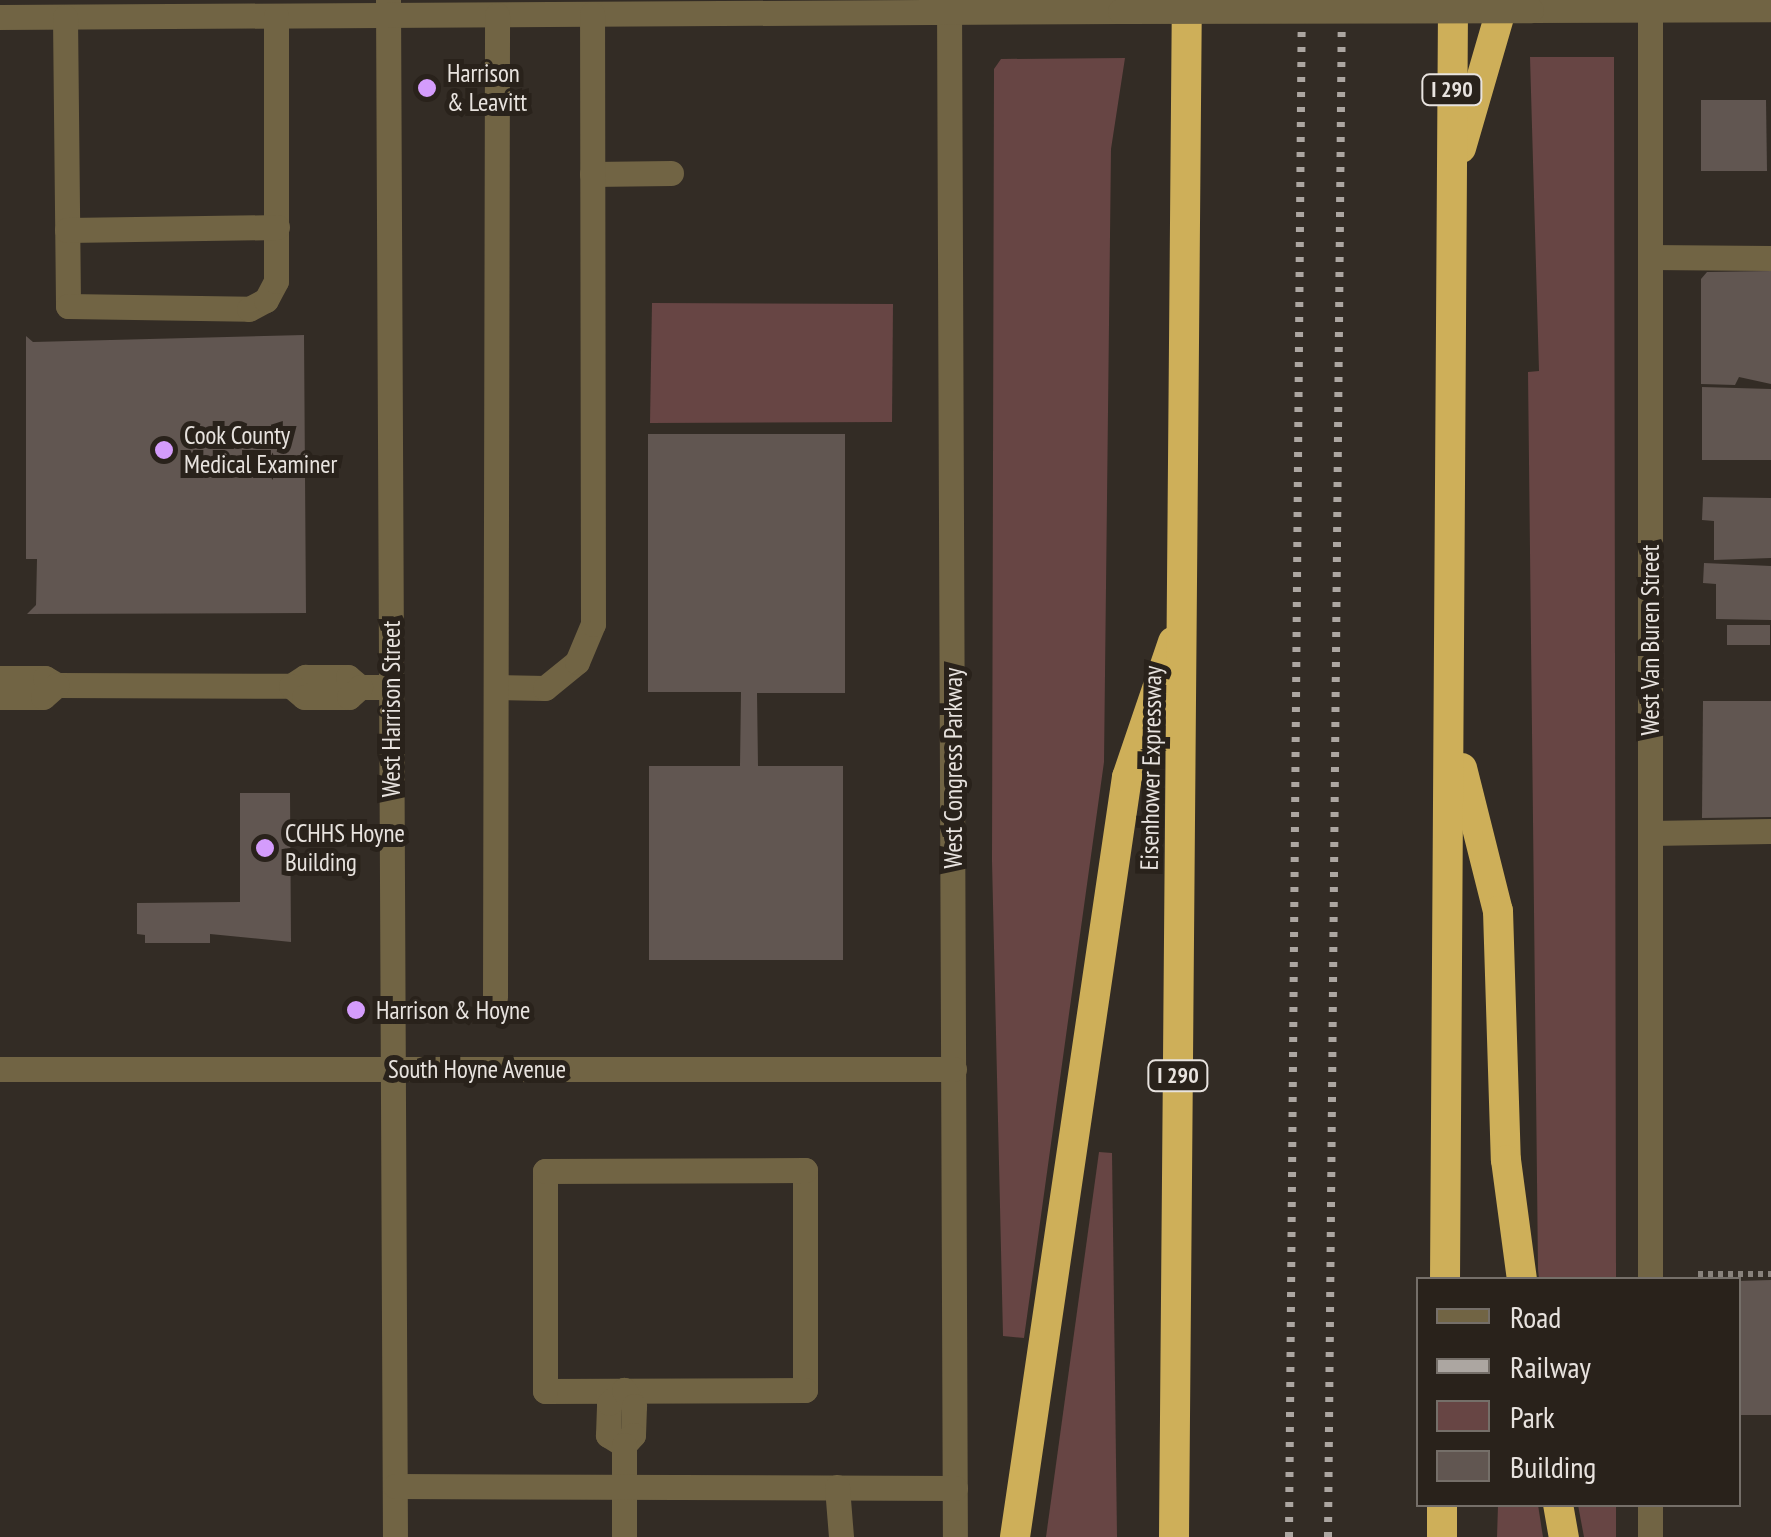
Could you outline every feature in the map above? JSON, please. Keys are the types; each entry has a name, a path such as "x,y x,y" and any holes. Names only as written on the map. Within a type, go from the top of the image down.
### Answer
{"highway":[{"path":"1172,0 1187,40"},
{"name":"Eisenhower Expressway","path":"1174,1537 1187,0"},
{"name":"I 290","path":"1445,1277 1453,0"},
{"path":"1451,180 1518,5"},
{"path":"1015,1537 1126,777 1182,615"},
{"path":"1451,725 1498,911 1506,1160 1522,1277"},
{"path":"1442,1507 1442,1537"},
{"path":"1559,1507 1564,1537"}],"street":[{"path":"1,0 12,13 65,17 276,16 388,8 496,15 949,6 1120,10 1650,5 1771,10"},
{"name":"West Van Buren Street","path":"1650,5 1650,1277"},
{"name":"West Congress Parkway","path":"949,6 956,1537"},
{"name":"West Harrison Street","path":"388,8 395,1537"},
{"path":"496,687 545,688 578,662 593,624 592,14"},
{"path":"495,998 496,15"},
{"path":"65,17 68,306 249,310 266,300 276,281 276,16"},
{"path":"592,174 671,173"},
{"path":"67,230 277,227"},
{"path":"1650,257 1771,258"},
{"path":"0,678 44,678 56,685 290,686 304,678 348,677 360,687 392,687"},
{"path":"0,697 43,698 56,685"},
{"path":"1650,833 1771,832"},
{"name":"South Hoyne Avenue","path":"0,1069 954,1069"},
{"path":"624,1390 545,1391 545,1171 805,1170 805,1390 624,1390 609,1403 608,1436 624,1445 624,1537"},
{"path":"395,1486 955,1488"},
{"path":"837,1487 841,1537"},
{"path":"1650,1507 1650,1537"}],"path":[{"path":"1698,1274 1771,1274"}],"green space":[{"path":"1530,57 1614,57 1616,1277 1539,1277 1538,1269 1528,372 1539,371"},
{"path":"1125,58 1111,149 1104,762 1024,1338 1003,1336 992,861 994,69 1001,59"},
{"path":"652,303 893,304 892,422 650,423"},
{"path":"1099,1152 1112,1153 1117,1537 1046,1537"},
{"path":"1498,1507 1538,1507 1543,1537 1497,1537"},
{"path":"1578,1507 1616,1507 1616,1537 1584,1537"}],"building":[{"path":"1701,100 1766,100 1767,171 1701,171"},
{"path":"1771,271 1771,384 1739,377 1735,385 1701,384 1701,279 1707,272"},
{"name":"Cook County Medical Examiner","path":"304,335 306,613 27,614 36,605 37,559 26,559 26,336 33,342"},
{"path":"1702,387 1771,389 1771,460 1702,460"},
{"path":"648,434 845,434 845,693 757,693 758,766 843,766 843,960 649,960 649,766 740,766 741,692 648,692"},
{"path":"1703,497 1771,498 1771,558 1714,560 1714,521 1702,520"},
{"path":"1704,563 1771,566 1771,620 1716,619 1716,584 1703,583"},
{"path":"1727,625 1770,625 1770,645 1727,645"},
{"path":"1703,701 1771,701 1771,817 1702,818"},
{"name":"CCHHS Hoyne Building","path":"240,793 290,793 291,942 210,934 210,943 145,943 145,935 137,934 137,903 240,902"},
{"path":"1771,1280 1771,1415 1741,1415 1741,1281"}],"railway":[{"path":"1289,1537 1302,0"},
{"path":"1328,1537 1342,0"}],"place":[{"name":"Harrison & Leavitt","path":"427,88"},
{"name":"Cook County Medical Examiner","path":"164,450"},
{"name":"CCHHS Hoyne Building","path":"265,848"},
{"name":"Harrison & Hoyne","path":"356,1010"}]}
